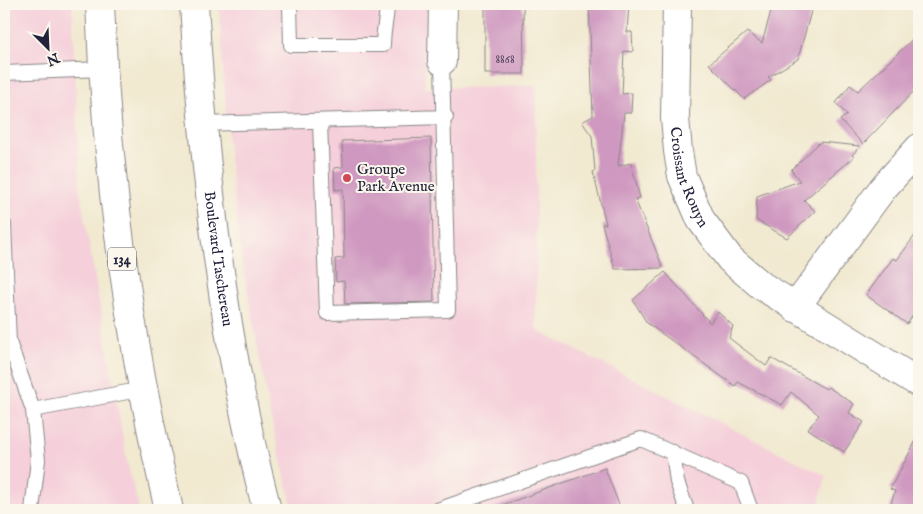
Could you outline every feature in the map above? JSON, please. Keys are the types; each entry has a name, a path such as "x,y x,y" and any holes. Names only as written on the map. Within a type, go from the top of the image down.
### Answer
{"main road":[{"name":"134","path":"100,4 103,68 120,243 144,389 169,510"},
{"name":"Boulevard Taschereau","path":"194,4 201,124 215,240 234,360 267,510"},
{"path":"442,61 443,4"},
{"name":"Croissant Rouyn","path":"677,4 676,118 678,151 685,182 702,220 730,259 762,286 919,383"},
{"path":"795,308 883,188 919,148"}],"lane":[{"path":"290,4 291,45 383,44 383,26 387,19 387,4"},
{"path":"320,122 327,313 448,310 446,118 442,61"},
{"path":"4,73 103,68"},
{"path":"201,124 446,118"},
{"path":"4,225 6,343 33,410 38,460 32,510"},
{"path":"33,410 144,389"},
{"path":"437,510 641,439 741,483 751,510"},
{"path":"673,452 677,482 687,510"}],"shaded area":[{"path":"4,4 72,4 80,192 127,462 139,510 4,510"},
{"path":"219,4 432,4 431,65 425,65 425,88 536,86 536,330 826,476 817,510 293,510 271,419 243,267 229,156"}],"building":[{"path":"485,4 523,4 524,74 485,74"},
{"path":"589,4 629,4 627,32 632,32 633,52 624,51 622,94 632,93 631,113 624,113 618,166 631,163 640,198 635,199 663,268 615,269 602,224 606,224 593,172 595,171 592,136 582,122 593,116"},
{"path":"773,4 794,10 798,4 813,4 798,59 768,77 771,80 744,99 709,64 747,32 762,43"},
{"path":"919,33 919,86 863,144 840,120 847,115 836,103 850,85 858,91"},
{"path":"431,138 434,302 345,304 344,281 336,282 335,259 344,258 343,189 335,190 334,168 343,167 342,141"},
{"path":"820,142 860,146 852,155 854,157 804,200 815,211 787,238 756,220 757,196 800,181 791,170"},
{"path":"919,230 919,306 907,324 866,295 893,258 897,260"},
{"path":"665,272 710,323 718,312 733,326 729,338 766,366 771,358 826,389 828,387 854,404 849,413 864,422 844,452 808,429 819,415 791,392 782,405 738,382 735,386 647,323 633,300"},
{"path":"919,435 919,510 889,510 895,491 890,489"},
{"path":"605,468 621,510 494,510 494,508"}],"place":[{"name":"Groupe Park Avenue","path":"347,178"}]}
